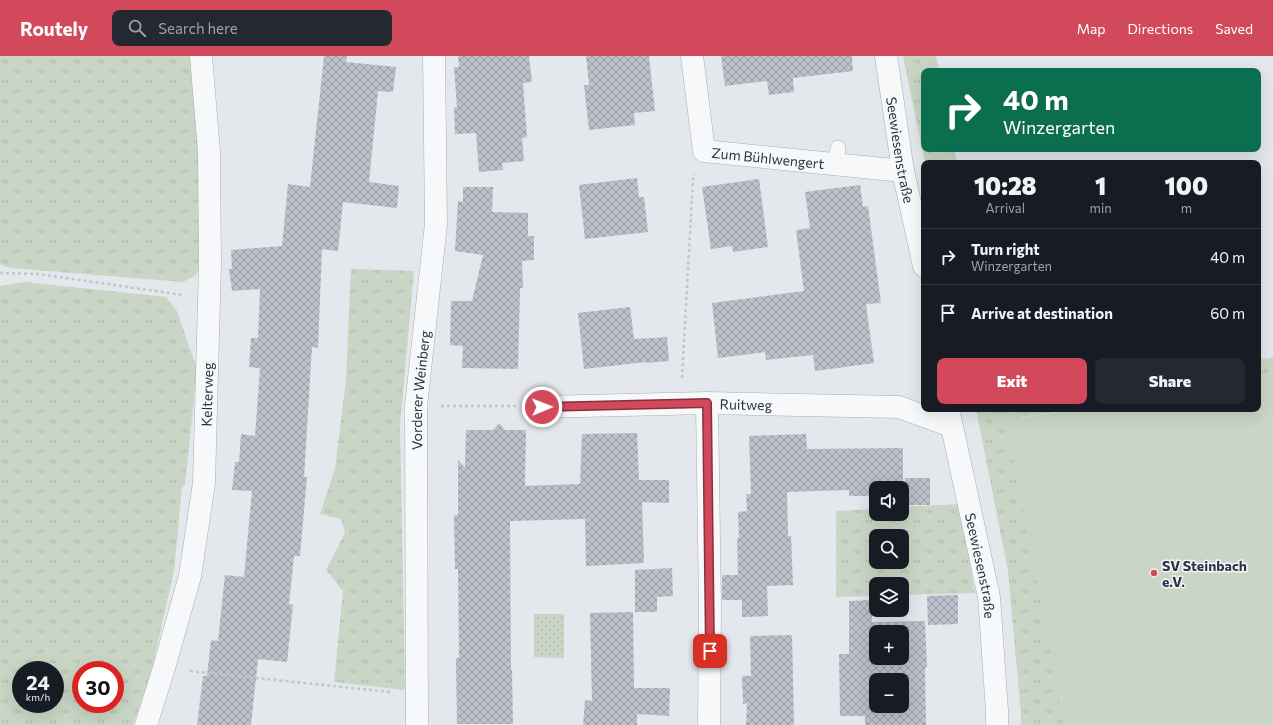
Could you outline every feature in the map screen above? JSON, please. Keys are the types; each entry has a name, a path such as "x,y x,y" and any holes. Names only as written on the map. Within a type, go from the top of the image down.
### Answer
{"street":[{"name":"Kelterweg","path":"146,725 190,576 204,483 210,264 209,151 201,56"},
{"name":"Vorderer Weinberg","path":"417,725 416,406 436,224 434,56"},
{"name":"Zum Bühlwengert","path":"692,56 704,151 837,156 903,171"},
{"name":"Seewiesenstraße","path":"886,56 903,171 921,252"},
{"name":"Ruitweg","path":"542,407 707,403 899,407 921,412"},
{"path":"707,403 710,607 709,725"},
{"name":"Ruitweg","path":"922,412 950,418"},
{"name":"Seewiesenstraße","path":"950,418 989,597 997,725"}],"path":[{"path":"704,151 693,179 682,380 707,403"},
{"path":"0,273 38,274 185,295 209,302"},
{"path":"416,406 542,407"},
{"path":"212,674 391,692"}],"green space":[{"path":"0,56 192,56 198,130 203,258 196,275 183,282 10,268 0,264"},
{"path":"903,56 936,56 938,68 921,68 921,144"},
{"path":"923,152 955,152 956,160 924,160"},
{"path":"351,269 414,271 400,425 405,690 334,682 343,591 326,570 345,533 341,519 320,514 335,469 346,379"},
{"path":"25,282 166,297 177,311 197,369 185,485 182,487 174,571 151,673 133,725 0,725 0,286"},
{"path":"1273,357 1273,382 1261,384 1261,358 1267,359"},
{"name":"SV Steinbach e.V.","path":"1273,382 1273,725 1064,725 1006,420 1058,412 1261,412 1261,384"},
{"path":"977,412 1056,412 1020,417 1068,725 1021,725 1008,571"},
{"path":"960,504 975,593 909,595 909,577 869,577 869,596 836,597 836,511 869,509 869,521 909,521 909,507"},
{"path":"534,614 564,614 564,658 534,657"}],"building":[{"path":"324,56 347,56 346,62 396,67 393,92 378,91 369,182 399,186 397,208 343,202 338,251 322,249 318,348 312,347 304,477 307,477 300,556 294,556 289,604 293,605 287,662 258,659 251,725 197,725 203,676 207,676 211,640 218,641 225,575 244,577 252,491 232,490 235,462 239,462 241,434 255,436 260,368 249,367 251,338 258,338 260,289 232,291 229,269 232,269 231,250 282,246 288,184 310,187"},
{"path":"458,56 529,56 532,82 523,83 527,137 522,138 524,161 502,163 503,170 479,172 476,133 455,134 454,107 457,107 454,67 459,67"},
{"path":"586,56 649,56 655,111 634,113 635,125 589,130 584,85 589,85"},
{"path":"721,56 852,56 853,71 793,78 794,92 769,95 767,81 725,86"},
{"path":"637,178 639,197 644,197 648,232 585,239 579,185"},
{"path":"759,179 768,247 733,252 732,246 711,249 702,187"},
{"path":"860,185 863,207 868,206 881,303 866,304 874,363 815,371 813,355 766,360 765,352 718,358 712,303 804,291 796,230 810,228 805,192"},
{"path":"463,187 493,187 492,212 528,213 528,236 534,236 534,260 522,261 523,288 520,288 518,369 462,368 463,346 450,345 451,301 472,301 483,255 455,251 458,201 463,202"},
{"path":"630,307 634,339 667,337 669,361 584,369 578,313"},
{"path":"499,423 505,430 526,430 525,486 580,484 582,434 637,433 639,480 669,480 669,503 642,502 644,563 586,566 585,519 510,521 511,670 513,724 457,724 456,658 459,658 458,569 455,569 454,515 458,515 458,460 465,467 466,430 493,430"},
{"path":"806,434 807,449 903,448 903,481 869,481 869,496 849,496 849,490 787,492 788,536 791,536 793,585 767,586 768,616 742,617 742,600 722,600 722,575 738,575 738,512 747,511 746,494 751,494 749,436"},
{"path":"905,478 930,478 930,505 909,505 909,481 905,481"},
{"path":"672,568 673,596 657,597 657,612 635,612 635,570"},
{"path":"958,595 958,624 928,625 927,596"},
{"path":"869,600 869,617 872,617 872,622 925,621 927,667 925,667 926,725 865,725 865,716 840,716 839,654 849,654 849,601"},
{"path":"633,612 634,688 670,688 669,716 637,714 637,725 583,725 585,700 592,701 590,613"},
{"path":"792,635 794,725 746,725 747,703 743,704 742,676 751,676 750,636"}],"place":[{"name":"SV Steinbach e.V.","path":"1154,573"}],"route":[{"path":"542,407 707,403 710,651"}]}
